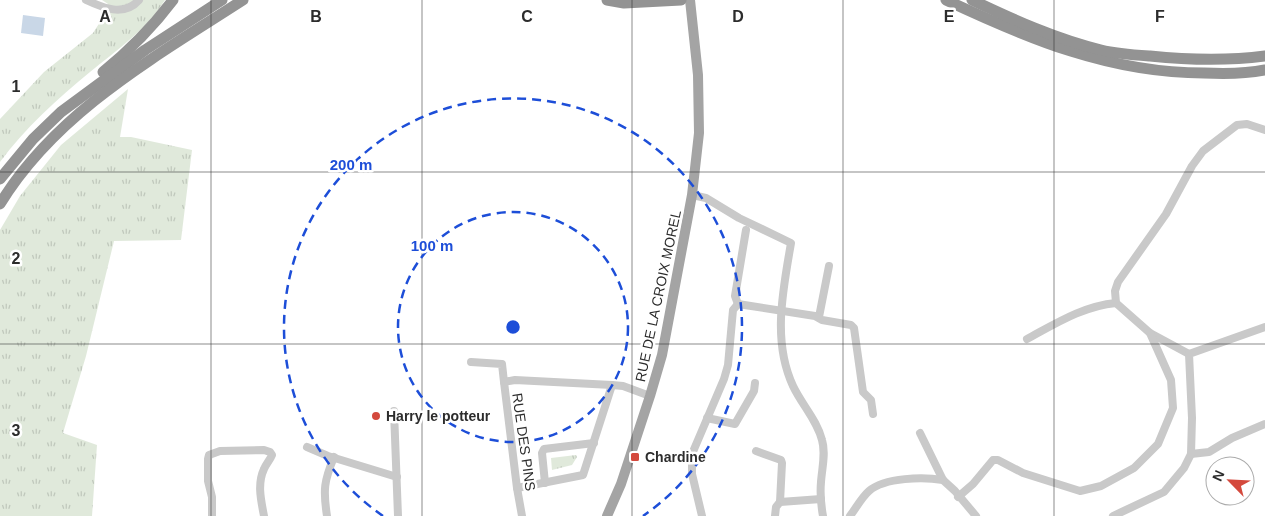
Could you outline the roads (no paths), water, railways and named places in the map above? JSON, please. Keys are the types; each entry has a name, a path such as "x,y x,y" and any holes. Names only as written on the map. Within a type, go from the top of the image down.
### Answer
{"highway":[{"path":"0,179 33,139 80,91 129,51 150,30 173,0"},
{"path":"61,112 145,50 222,0"},
{"path":"0,204 13,183 37,155 108,90 243,0"},
{"path":"608,0 624,3 681,0"},
{"path":"946,0 1007,29 1054,47 1091,58 1138,68 1181,73 1245,74 1265,70"},
{"path":"972,0 1007,17 1065,40 1103,51 1184,59 1239,60 1265,56"}],"main road":[{"name":"RUE DE LA CROIX MOREL","path":"607,516 621,484 662,355 692,195 699,133 699,104 698,75 690,0"}],"street":[{"path":"86,0 120,10 130,8 139,0"},
{"path":"1265,130 1247,124 1237,126 1203,151 1197,158 1166,214 1118,282 1115,291 1116,303 1150,333 1189,354 1265,327"},
{"path":"692,195 706,198 744,221 791,243 781,310 782,345 793,386 822,440 824,453 820,484 823,516"},
{"path":"738,304 735,296 746,230"},
{"path":"819,317 829,266"},
{"path":"1026,339 1079,312 1104,304 1116,303"},
{"path":"738,304 819,317 822,320 851,325 854,328 863,392 871,400 873,414"},
{"path":"702,516 692,474 691,460 694,446 728,366 734,310 738,304"},
{"path":"958,497 973,484 993,460 998,460 1024,473 1080,491 1101,486 1134,468 1158,444 1173,408 1171,380 1150,333"},
{"path":"1113,516 1164,492 1184,468 1191,454 1192,418 1189,354"},
{"path":"471,362 502,364 504,382"},
{"name":"RUE DES PINS","path":"522,516 504,382 515,380 623,386 650,396"},
{"path":"707,418 735,424 754,391 755,383"},
{"path":"517,488 583,475 612,385"},
{"path":"394,411 398,516"},
{"path":"1191,454 1209,452 1232,438 1265,424"},
{"path":"920,433 943,480 976,516"},
{"path":"545,482 542,453 544,449 594,443"},
{"path":"307,447 397,477"},
{"path":"212,516 212,497 208,481 209,455 220,451 264,450 272,455 261,478 260,491 264,516"},
{"path":"756,451 780,460 782,463 780,502 776,507 775,516"},
{"path":"327,516 324,485 334,457"},
{"path":"850,516 870,490 882,485 909,478 943,480"},
{"path":"780,502 821,499"}],"water":[{"path":"23,15 45,18 43,36 21,33"}],"place":[{"name":"Harry le potteur","path":"376,416"},
{"name":"Chardine","path":"635,457"}]}
